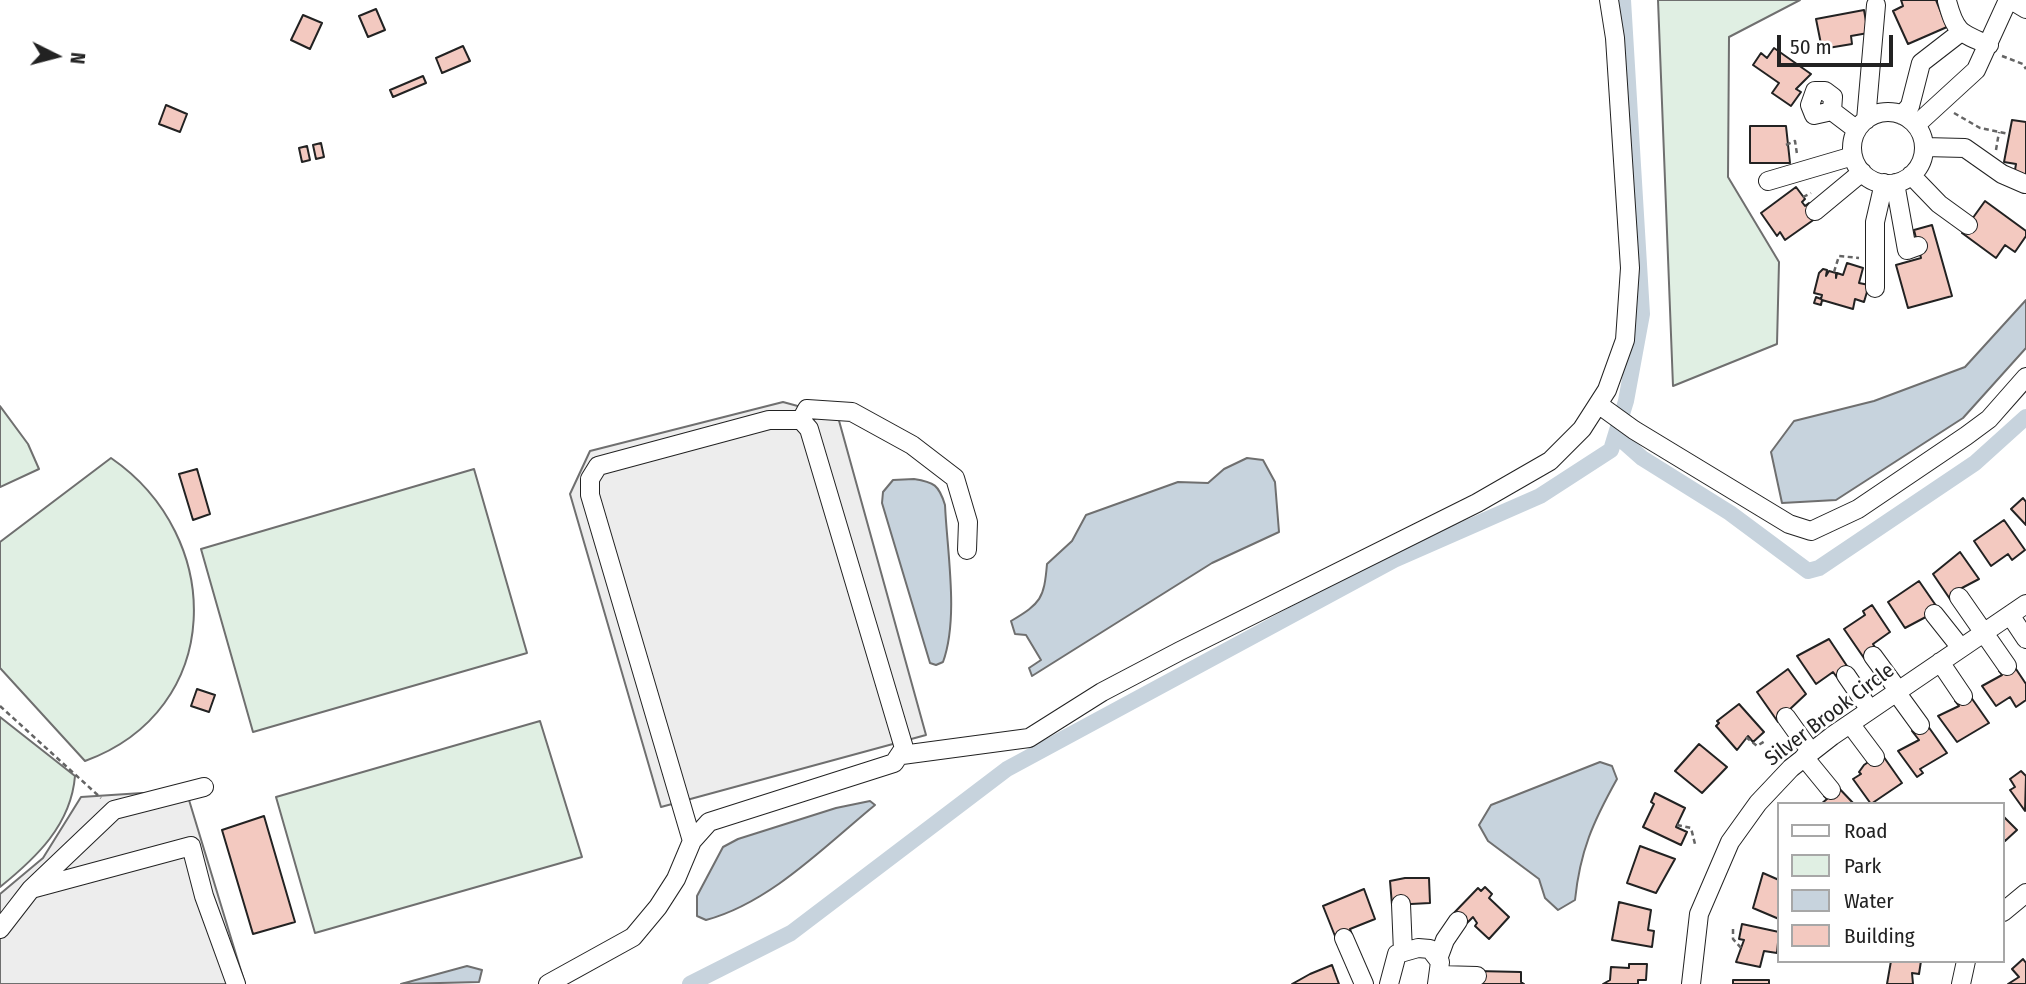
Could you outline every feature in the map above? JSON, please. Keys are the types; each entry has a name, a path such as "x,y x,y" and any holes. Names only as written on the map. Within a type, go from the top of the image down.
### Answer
{"street":[{"path":"902,755 1029,737 1102,692 1180,651 1487,497 1550,461 1582,429 1607,390 1625,340 1630,268 1615,38 1609,0"},
{"path":"1861,125 1883,112 1909,120 1943,101 1976,70 2009,0 2026,9"},
{"path":"1947,1 1954,27 1987,47"},
{"path":"1876,5 1876,28 1861,125 1853,156 1862,172 1889,183 1911,175 1922,158 1924,147 1909,120 1920,63 1961,32"},
{"path":"1832,111 1861,125"},
{"path":"1924,147 1965,148 2002,174 2025,184"},
{"path":"1768,181 1853,156"},
{"path":"1815,211 1862,172"},
{"path":"1911,175 1939,204 1968,225"},
{"path":"1889,183 1907,250 1918,246"},
{"path":"1875,288 1875,222 1889,183"},
{"path":"1598,405 1634,430 1789,524 1811,531 1858,509 1966,436 1989,419 2026,377"},
{"path":"801,420 807,409 852,412 912,445 955,478 968,522 967,550"},
{"path":"692,841 590,495 590,479 598,467 609,463 769,420 801,420"},
{"path":"548,984 634,937 658,907 676,878 692,841 709,822 894,762 902,755 904,748 813,442 801,420"},
{"path":"1959,597 2007,666"},
{"name":"Silver Brook Circle","path":"1691,984 1699,914 1730,842 1758,803 1807,755 2026,604"},
{"path":"1934,614 1961,648"},
{"path":"2010,615 2026,639"},
{"path":"1873,656 1920,725"},
{"path":"1940,662 1963,696"},
{"path":"1846,675 1870,710"},
{"path":"1786,717 1831,790"},
{"path":"1851,725 1875,757"},
{"path":"0,929 32,889 95,825 114,810 204,787"},
{"path":"32,889 191,846 204,896 236,984"},
{"path":"2005,910 2026,893"},
{"path":"1401,904 1403,952"},
{"path":"1438,973 1445,940 1458,921"},
{"path":"1344,938 1364,984"},
{"path":"1389,984 1397,954 1418,947 1430,949 1438,973"},
{"path":"1961,984 1966,963"},
{"path":"1438,973 1477,976"}],"path":[{"path":"1987,47 2023,64 2026,69"},
{"path":"1943,101 1958,117 1980,128 2009,134"},
{"path":"1786,145 1795,141 1799,171"},
{"path":"1835,272 1839,257 1876,260"},
{"path":"0,706 114,810"},
{"path":"1746,737 1757,746 1765,741"},
{"path":"1677,825 1691,828 1695,844"},
{"path":"1733,929 1733,939 1742,949"}],"green space":[{"path":"1658,0 1800,0 1729,37 1728,177 1779,262 1777,344 1673,386"},
{"path":"0,406 28,444 39,469 0,487"},
{"path":"111,458 149,492 175,532 190,575 194,620 185,664 164,703 131,737 85,761 0,668 0,542"},
{"path":"474,469 527,653 253,732 201,549"},
{"path":"0,717 75,776 67,810 50,839 0,887"},
{"path":"540,721 582,857 315,933 276,797"}],"shaded area":[{"path":"783,402 838,417 926,735 661,807 570,494 590,451"},
{"path":"142,793 189,800 245,984 0,984 0,894 43,858 81,797"}],"water":[{"path":"2026,300 2026,348 1963,418 1836,500 1782,503 1771,452 1794,421 1874,401 1965,367"},
{"path":"1247,458 1263,460 1275,482 1279,532 1212,563 1032,676 1029,668 1041,660 1026,635 1015,634 1011,621 1039,599 1047,564 1072,541 1086,515 1178,482 1208,483 1224,469"},
{"path":"914,479 935,486 945,505 951,584 950,625 943,662 936,665 930,663 882,503 883,492 893,480"},
{"path":"1600,762 1612,766 1617,779 1589,837 1580,866 1575,900 1558,910 1545,898 1539,879 1488,841 1479,825 1491,805"},
{"path":"870,801 875,805 796,872 774,887 730,912 706,920 697,916 697,896 723,847 738,839 836,808"},
{"path":"467,966 482,970 479,982 401,984"}],"building":[{"path":"1901,0 1936,0 1947,27 1908,44 1893,11 1903,6"},
{"path":"376,9 385,30 368,37 359,16"},
{"path":"1864,10 1868,33 1851,36 1852,44 1822,49 1816,19"},
{"path":"303,15 322,23 310,49 291,40"},
{"path":"463,46 470,61 442,73 436,58"},
{"path":"1774,48 1811,74 1796,89 1801,92 1791,106 1772,93 1779,83 1753,65 1761,53 1767,58"},
{"path":"423,76 426,83 393,97 390,90"},
{"path":"166,105 187,114 180,132 159,124"},
{"path":"2012,120 2026,122 2026,178 2014,176 2016,164 2004,162"},
{"path":"1750,126 1786,126 1790,163 1750,163"},
{"path":"321,143 324,157 316,159 313,145"},
{"path":"307,146 310,160 302,162 299,148"},
{"path":"1796,187 1805,199 1802,202 1805,206 1809,203 1819,216 1785,240 1780,232 1777,236 1761,213"},
{"path":"1985,201 2026,231 2026,236 2015,252 2005,245 1996,258 1962,233"},
{"path":"1932,225 1952,296 1908,308 1896,265 1921,258 1914,230"},
{"path":"1847,263 1863,268 1859,283 1869,285 1864,302 1855,299 1853,309 1822,300 1821,305 1814,303 1816,297 1821,299 1822,295 1814,293 1819,273 1823,269 1827,270 1826,276 1829,271 1836,273 1836,278 1837,273 1843,275"},
{"path":"197,469 210,514 193,520 179,474"},
{"path":"2023,498 2026,502 2026,525 2011,509"},
{"path":"2004,520 2025,550 2012,560 2008,554 1991,566 1974,541"},
{"path":"1960,552 1979,579 1960,589 1963,594 1952,602 1933,574"},
{"path":"1919,581 1939,610 1905,628 1888,602"},
{"path":"1872,605 1890,632 1873,644 1878,653 1866,661 1844,629 1865,615 1863,611"},
{"path":"1829,639 1851,672 1839,680 1833,672 1816,684 1797,656"},
{"path":"2012,663 2026,684 2026,700 2016,707 2010,697 1996,706 1982,686 2002,675 1999,671"},
{"path":"1788,669 1806,694 1789,710 1792,713 1778,722 1757,692"},
{"path":"197,689 215,695 209,712 191,706"},
{"path":"1968,693 1989,723 1957,742 1938,716 1959,706 1955,701"},
{"path":"1739,704 1764,732 1753,742 1748,736 1737,750 1716,726 1719,723 1717,721"},
{"path":"1925,722 1947,753 1920,769 1923,773 1917,777 1898,751 1919,740 1912,731"},
{"path":"1699,744 1727,767 1702,793 1675,771"},
{"path":"1881,753 1902,783 1874,802 1870,802 1853,779 1861,774 1859,772"},
{"path":"2021,771 2026,776 2025,811 2010,790 2015,787 2010,779"},
{"path":"1836,785 1852,802 1823,802 1827,799 1824,796"},
{"path":"1655,793 1685,808 1676,827 1687,832 1681,845 1643,827 1654,804 1651,802"},
{"path":"264,816 295,922 253,934 222,830"},
{"path":"2005,818 2017,830 2005,841"},
{"path":"1640,846 1675,859 1656,893 1627,883"},
{"path":"1763,873 1778,880 1778,919 1753,908"},
{"path":"1429,878 1430,903 1392,905 1390,881"},
{"path":"1485,887 1492,894 1489,898 1509,917 1489,939 1475,926 1477,923 1473,917 1464,926 1452,915 1478,888 1481,891"},
{"path":"1364,889 1375,919 1350,929 1352,935 1337,941 1323,906"},
{"path":"1619,902 1651,910 1648,930 1654,931 1652,947 1612,940"},
{"path":"1742,924 1778,932 1777,953 1764,951 1760,967 1736,962 1744,940 1739,939"},
{"path":"2023,959 2026,963 2026,984 2008,984 2019,977 2012,969"},
{"path":"1891,963 1921,963 1919,974 1912,973 1913,984 1887,984"},
{"path":"1629,964 1647,964 1646,980 1638,980 1638,984 1603,984 1610,980 1611,967 1629,968"},
{"path":"1332,965 1339,984 1292,984 1310,974"},
{"path":"1477,971 1521,972 1521,982 1524,984 1477,984"},
{"path":"1733,980 1769,980 1769,984 1733,984"}],"waterway":[{"path":"690,984 791,933 1007,769 1394,560 1540,496 1611,450 1626,401 1642,314 1623,0"},
{"path":"1616,435 1642,458 1730,513 1808,571 1819,568 1975,463 2026,417"}]}
